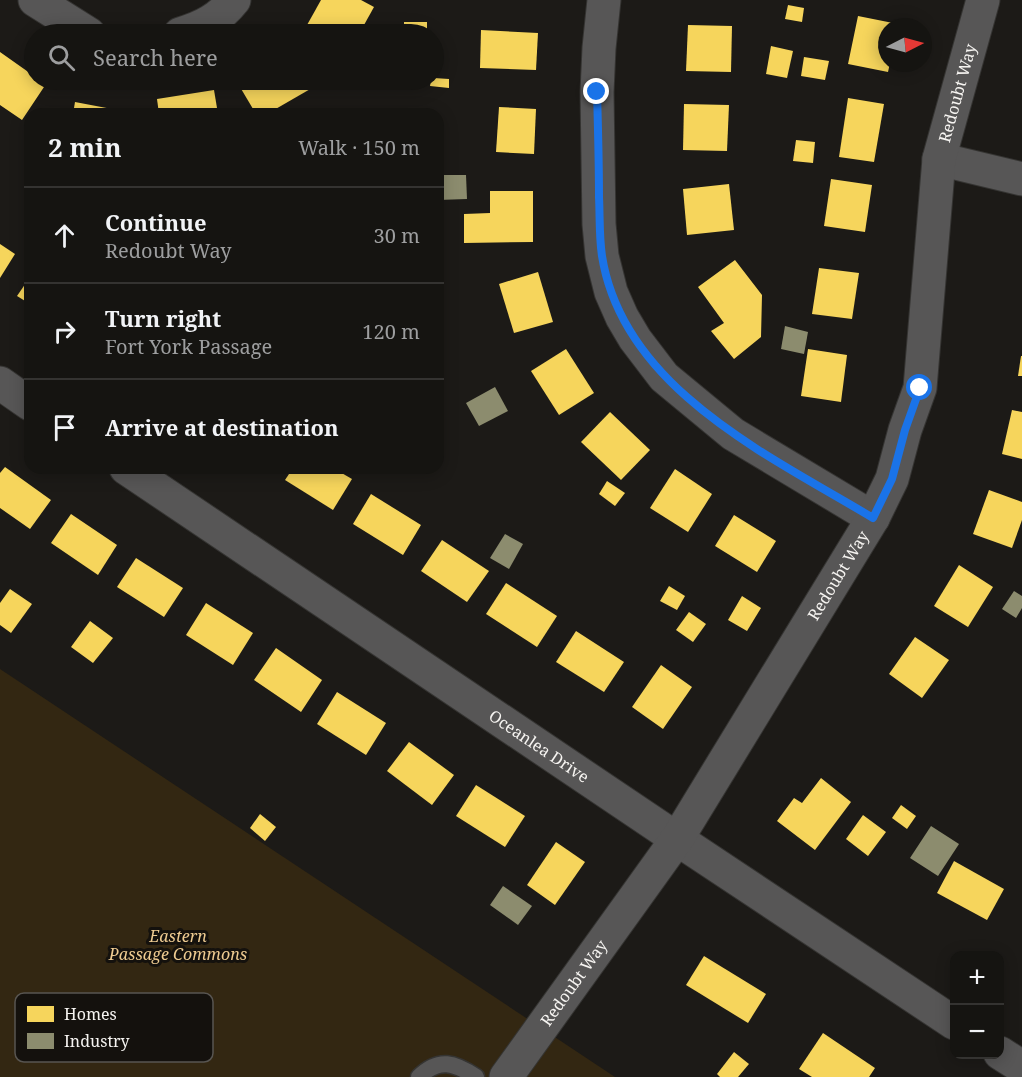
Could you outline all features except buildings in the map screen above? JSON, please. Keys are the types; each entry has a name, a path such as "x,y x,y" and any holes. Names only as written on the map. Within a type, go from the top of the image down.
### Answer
{"street":[{"path":"35,0 73,24"},
{"path":"208,24 224,13 234,0"},
{"path":"604,0 597,92 599,224 602,256 610,292 622,316 635,339 664,377 733,434 873,518"},
{"name":"Redoubt Way","path":"506,1077 677,839 873,518 892,479 905,430 920,388 939,159 983,0"},
{"path":"939,159 1022,179"},
{"path":"0,383 24,400"},
{"name":"Oceanlea Drive","path":"135,474 950,1020"},
{"path":"1004,1056 1022,1067"}],"lane":[{"path":"419,1077 427,1069 440,1064 459,1066 476,1077"}],"green space":[{"name":"Eastern Passage Commons","path":"0,669 615,1077 0,1077"}],"route":[{"path":"597,92 599,224 602,256 610,292 635,339 664,377 733,434 873,518 892,479 905,430 920,388"}]}
